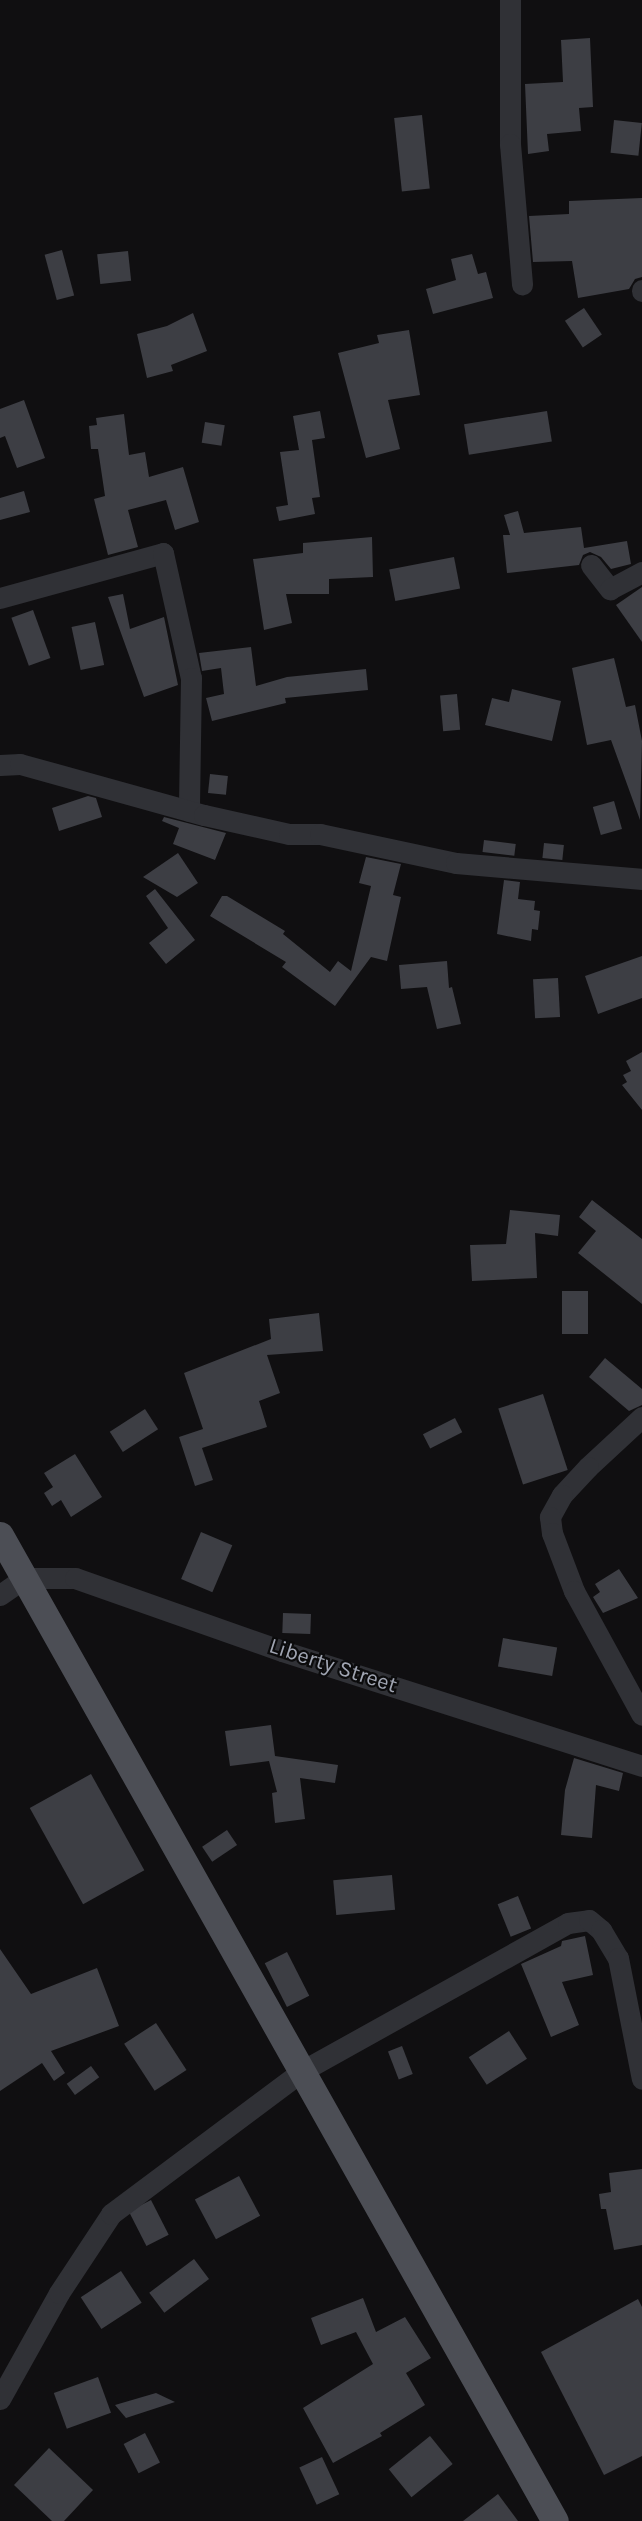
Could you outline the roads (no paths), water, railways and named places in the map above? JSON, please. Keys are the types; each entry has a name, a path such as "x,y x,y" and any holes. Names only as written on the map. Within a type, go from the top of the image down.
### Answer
{"main road":[{"path":"0,1535 555,2521"}],"street":[{"path":"510,0 510,144 522,284"},
{"path":"0,598 163,553 191,678 189,811"},
{"path":"591,565 610,589 642,572"},
{"path":"0,765 20,764 189,811 289,834 320,834 456,863 642,879"},
{"path":"642,1417 588,1467 562,1495 550,1517 552,1533 574,1591 642,1715"},
{"path":"0,1595 24,1578"},
{"name":"Liberty Street","path":"24,1578 75,1578 282,1651 642,1766"},
{"path":"0,2399 59,2293 111,2214 302,2071 568,1923 589,1920 601,1930 618,1958 642,2079"}]}
